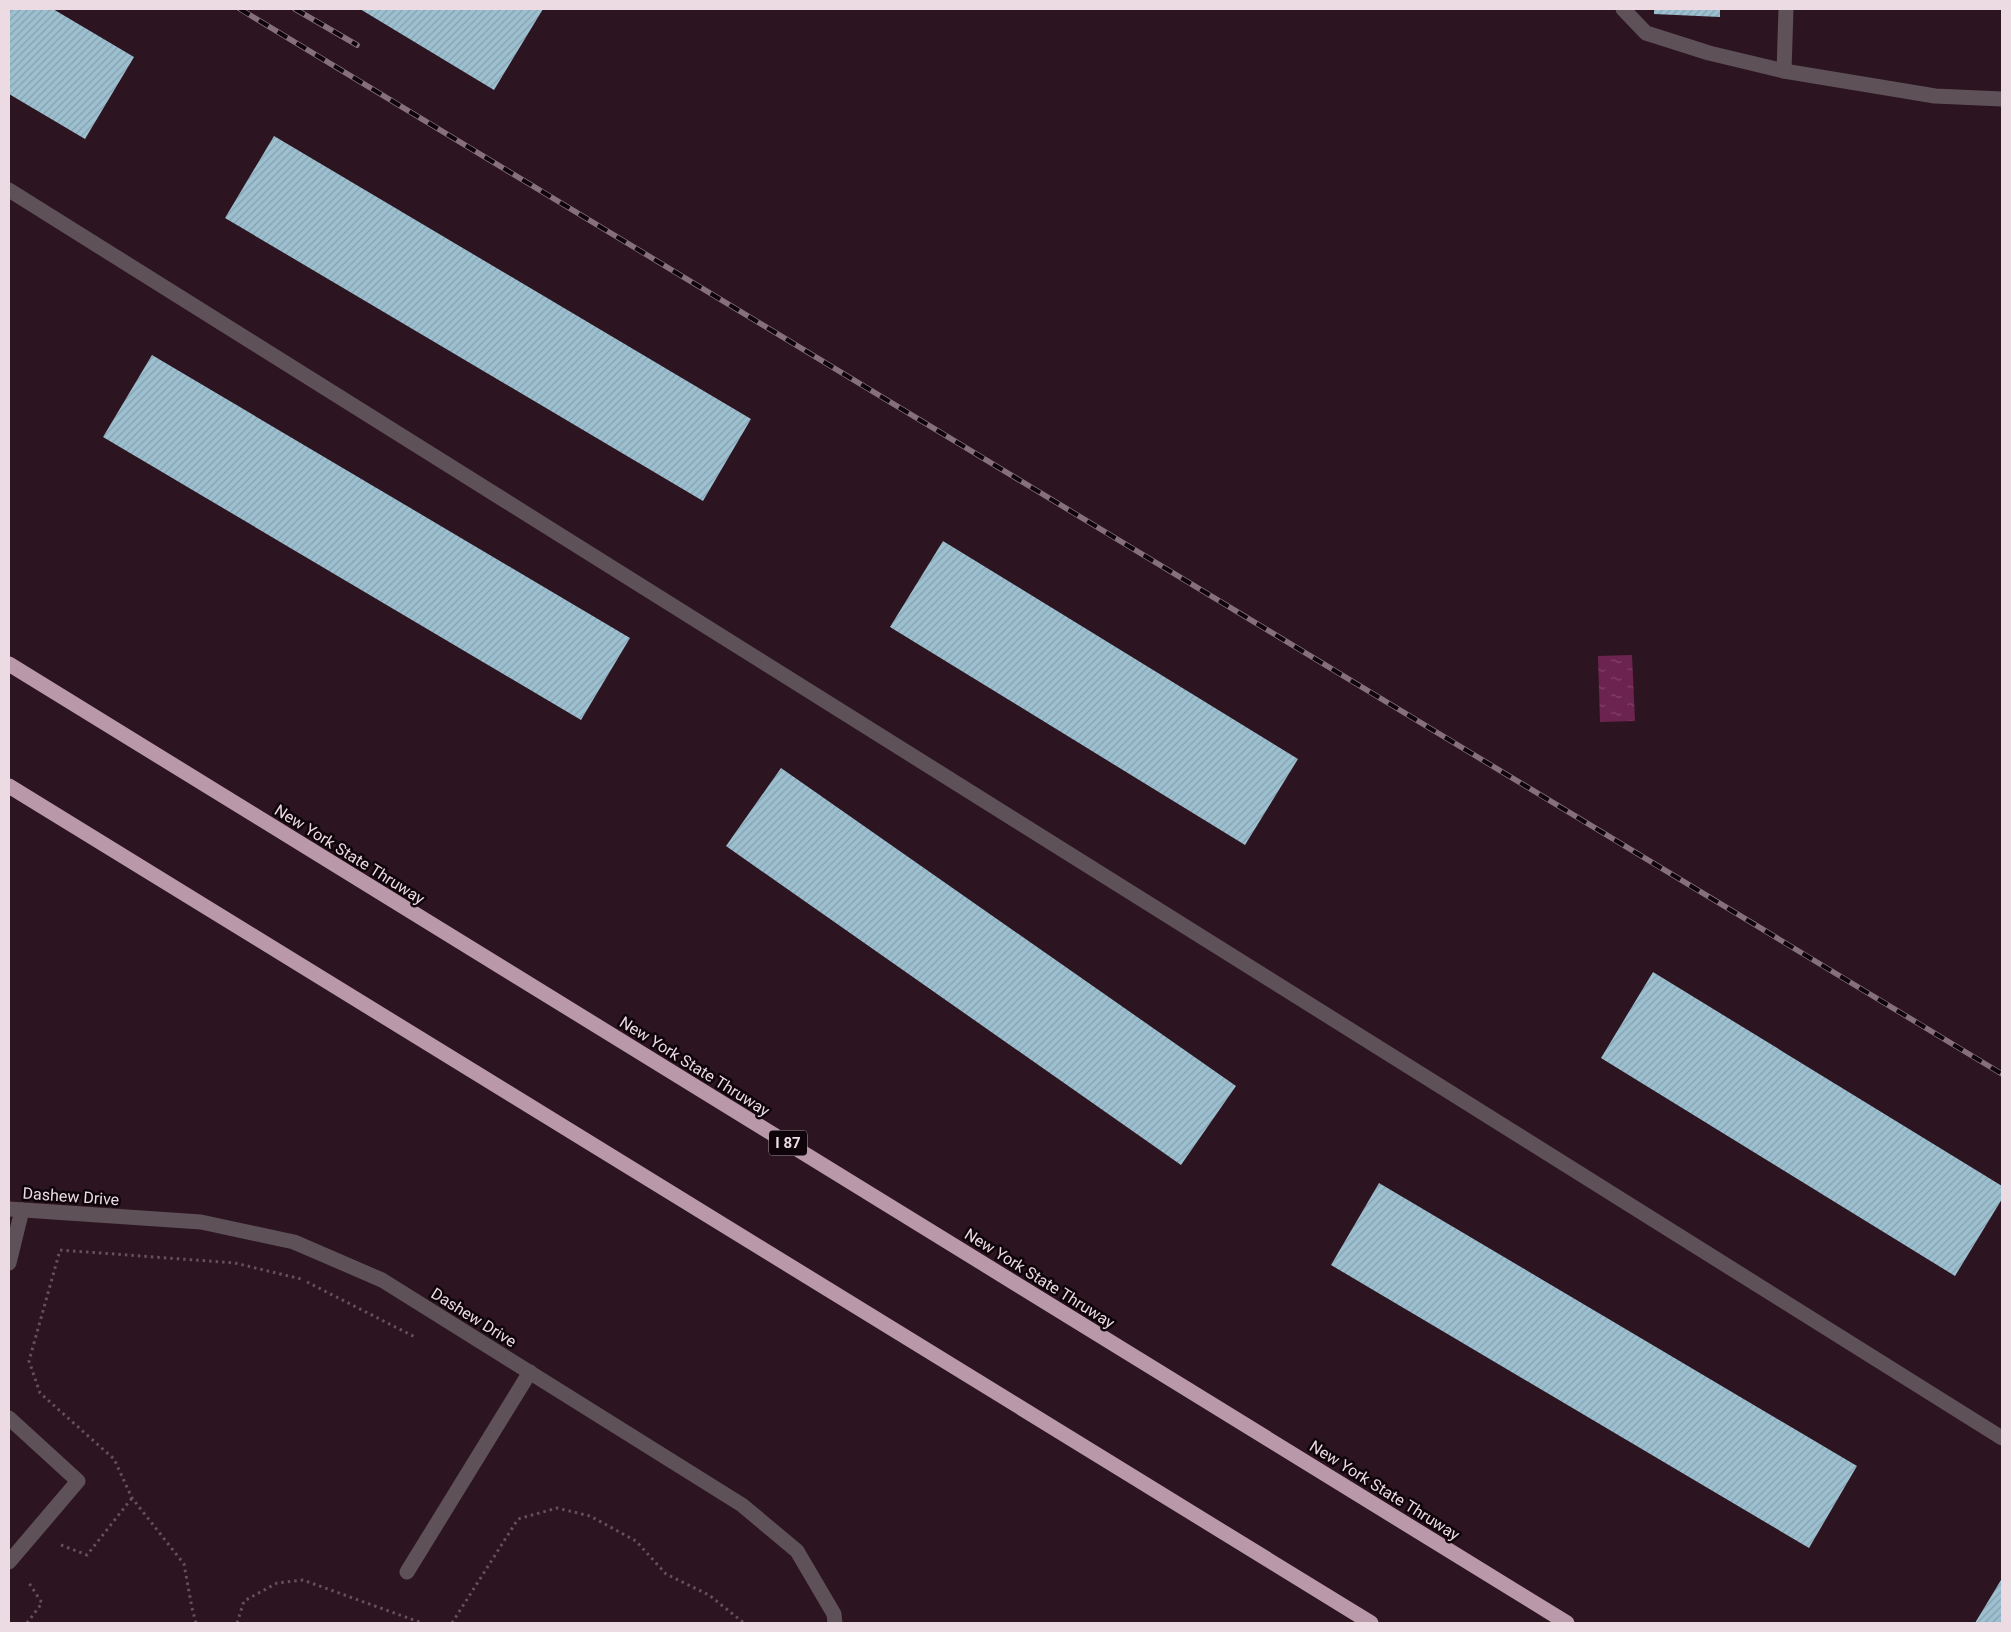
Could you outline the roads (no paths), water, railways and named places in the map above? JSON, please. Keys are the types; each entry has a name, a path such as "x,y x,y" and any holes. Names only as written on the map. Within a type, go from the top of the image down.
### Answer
{"highway":[{"name":"New York State Thruway","path":"9,664 1567,1623"},
{"path":"9,786 1371,1623"}],"street":[{"path":"1623,9 1646,33 1709,53 1784,71 1935,96 2002,99"},
{"path":"1784,71 1786,9"},
{"path":"9,190 2002,1438"},
{"path":"9,1263 15,1210"},
{"name":"Dashew Drive","path":"15,1210 201,1222 294,1242 382,1280 742,1505 797,1551 834,1614 835,1623"},
{"path":"407,1572 530,1372"},
{"path":"9,1418 78,1481 9,1562"}],"water":[{"path":"1632,655 1635,721 1600,722 1598,656"}],"railway":[{"path":"240,9 2002,1074"},
{"path":"295,9 357,45"}]}
